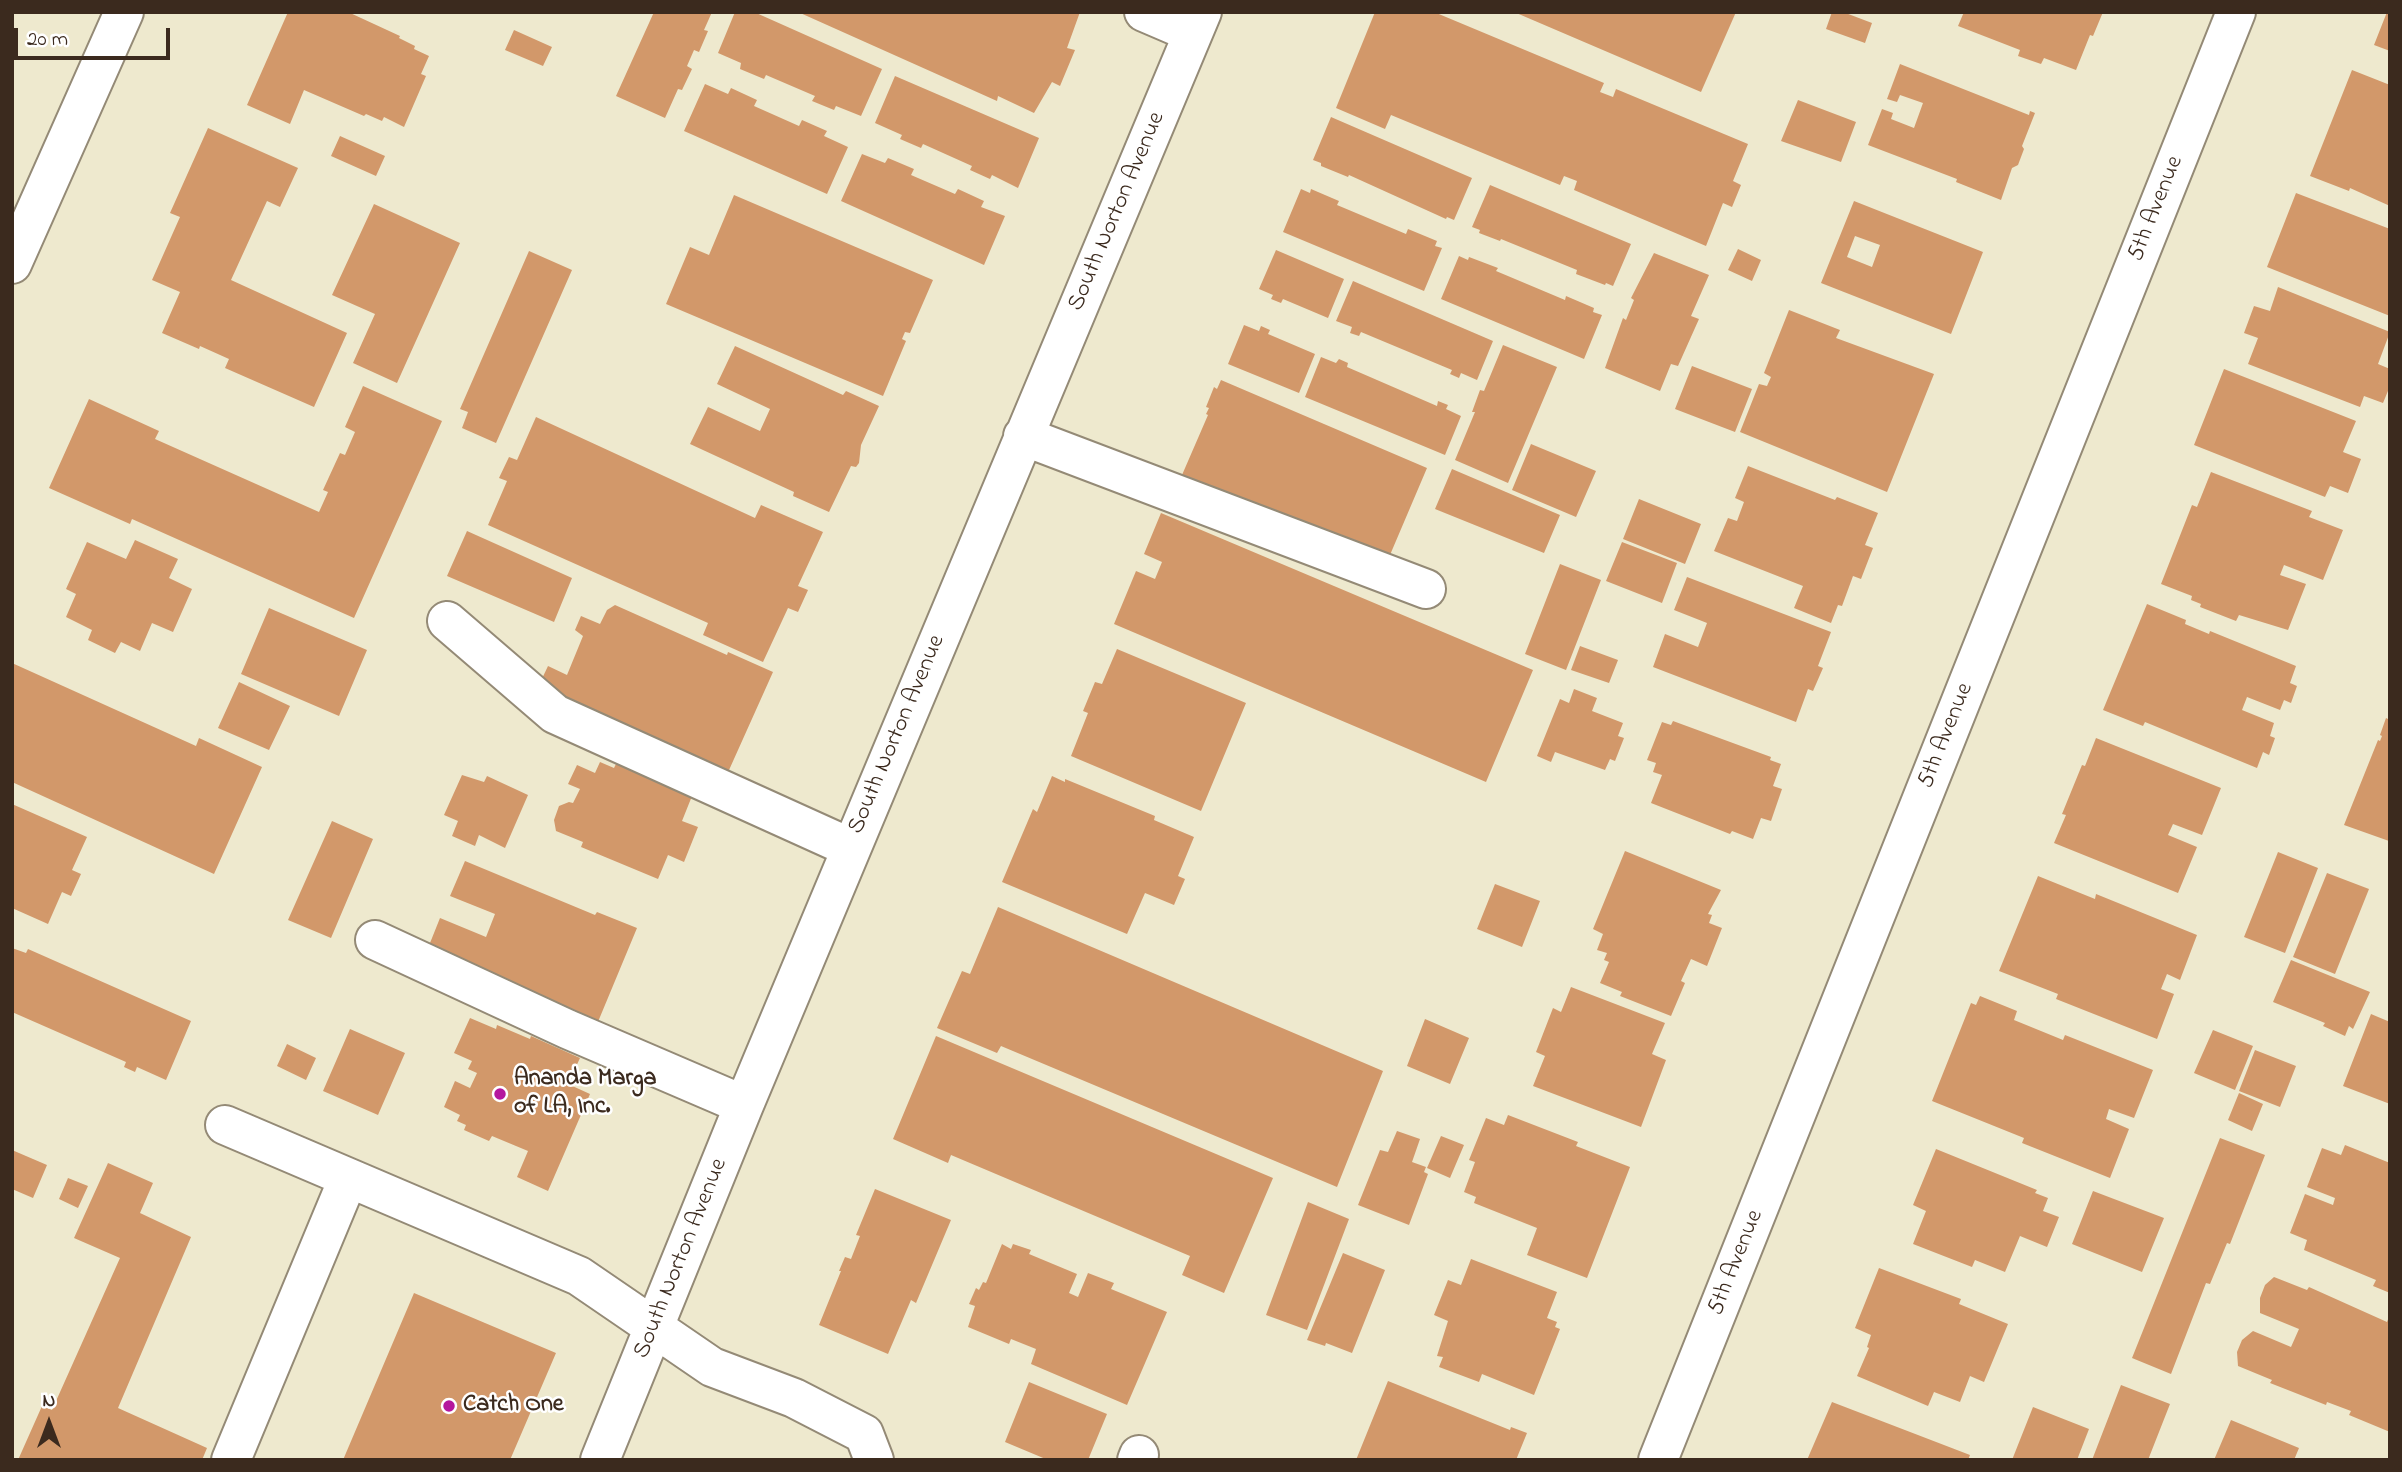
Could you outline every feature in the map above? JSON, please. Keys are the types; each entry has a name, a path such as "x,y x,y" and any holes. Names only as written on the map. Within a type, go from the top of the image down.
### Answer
{"street":[{"path":"12,264 124,12"},
{"path":"1144,12 1198,23"},
{"name":"5th Avenue","path":"1658,1460 2236,12"},
{"name":"South Norton Avenue","path":"600,1460 744,1105 1198,23"},
{"path":"1023,436 1426,589"},
{"path":"447,621 555,714 851,848"},
{"path":"375,940 567,1029 744,1105"},
{"path":"225,1125 579,1276 712,1367 794,1398 864,1434 874,1460"},
{"path":"231,1460 348,1179"}],"building":[{"path":"288,12 348,12 400,36 399,38 415,46 414,49 429,56 421,74 426,76 404,127 384,117 382,121 366,114 364,116 304,90 290,124 247,105"},
{"path":"654,12 712,12 699,52 694,50 687,66 692,69 682,90 678,89 665,118 616,96"},
{"path":"735,12 754,12 882,69 861,116 836,106 834,110 812,101 815,96 766,75 764,79 740,69 741,63 718,53"},
{"path":"798,12 1080,12 1067,48 1075,50 1060,86 1052,82 1034,113 998,96 997,101"},
{"path":"1375,12 1434,12 1604,83 1600,92 1613,97 1616,89 1748,144 1733,181 1741,185 1732,207 1723,203 1706,246 1574,190 1577,181 1564,176 1560,185 1391,115 1385,129 1336,108"},
{"path":"1514,12 1736,12 1701,92"},
{"path":"1832,12 1843,12 1872,23 1865,43 1826,29"},
{"path":"1964,12 2103,12 2076,70 2044,58 2041,64 2018,56 2020,50 1958,26"},
{"path":"2387,12 2390,12 2390,51 2374,45"},
{"path":"514,30 552,47 543,66 505,50"},
{"path":"1900,64 2029,115 2030,111 2035,113 2022,146 2024,149 2018,165 2012,168 2001,200 1956,182 1957,179 1868,145 1882,109 1893,113 1891,119 1914,128 1923,103 1900,95 1897,102 1887,99"},
{"path":"2352,70 2390,85 2390,206 2350,188 2349,191 2310,176"},
{"path":"895,76 1039,138 1018,188 992,175 990,179 970,170 972,166 923,144 921,148 900,139 902,135 875,123"},
{"path":"705,84 728,94 731,88 757,100 754,106 799,126 802,120 827,131 824,136 848,147 827,194 684,131"},
{"path":"1798,100 1856,122 1841,162 1781,141"},
{"path":"1331,117 1472,178 1454,220 1447,217 1446,219 1349,175 1348,177 1321,166 1321,163 1313,160"},
{"path":"208,128 298,168 280,207 267,201 231,280 347,333 314,407 225,368 229,359 162,333 180,292 152,280 180,217 170,213"},
{"path":"340,136 385,156 376,176 331,156"},
{"path":"862,154 885,163 888,158 914,169 911,175 955,194 958,189 984,201 981,207 1005,216 984,265 841,201"},
{"path":"1490,185 1631,244 1613,286 1576,274 1577,270 1501,239 1500,241 1479,233 1480,230 1472,227"},
{"path":"1301,189 1310,193 1311,189 1339,201 1337,205 1406,234 1408,229 1437,241 1435,246 1442,248 1424,291 1283,232"},
{"path":"2296,193 2390,229 2390,316 2267,267"},
{"path":"734,195 933,280 910,333 905,332 902,339 906,341 883,396 666,304 690,247 709,255"},
{"path":"1854,201 1983,252 1951,334 1821,283","holes":["1855,236 1880,245 1872,267 1847,257"]},
{"path":"374,204 460,243 397,383 353,363 375,314 332,295"},
{"path":"1738,249 1761,260 1752,281 1728,270"},
{"path":"1276,250 1344,279 1328,318 1283,299 1281,303 1271,299 1273,295 1259,289"},
{"path":"529,251 572,270 496,443 462,428 468,412 460,409"},
{"path":"1654,253 1709,275 1691,316 1699,319 1678,366 1671,364 1660,391 1605,368 1623,318 1626,320 1634,300 1631,298"},
{"path":"1459,256 1498,268 1496,271 1565,300 1566,296 1594,308 1593,312 1602,315 1584,359 1441,299"},
{"path":"1353,281 1493,341 1477,380 1461,373 1459,378 1450,374 1452,370 1361,332 1359,336 1350,333 1352,327 1336,321"},
{"path":"2278,287 2390,332 2378,364 2390,369 2390,386 2383,403 2364,396 2360,407 2248,364 2258,338 2244,333 2254,306 2270,311"},
{"path":"1789,310 1840,330 1836,338 1934,374 1887,492 1740,432 1759,384 1767,386 1771,377 1764,373"},
{"path":"1244,325 1259,331 1261,326 1270,330 1268,334 1315,354 1299,393 1228,364"},
{"path":"1503,345 1557,367 1508,483 1455,460 1475,412 1472,412 1480,390 1484,391"},
{"path":"735,346 843,395 846,391 879,406 861,445 859,463 856,467 851,466 829,512 793,496 794,492 690,444 708,407 760,431 770,409 717,384"},
{"path":"1321,357 1336,363 1339,359 1348,363 1347,367 1437,406 1438,401 1448,405 1446,409 1461,416 1445,455 1305,397"},
{"path":"1692,366 1752,389 1735,432 1675,409"},
{"path":"2224,369 2356,421 2343,452 2361,459 2348,493 2330,486 2325,497 2194,445"},
{"path":"1221,380 1427,468 1387,562 1182,475 1208,415 1206,414 1209,408 1206,407 1214,387 1217,389"},
{"path":"363,386 442,421 354,618 132,519 130,524 49,488 89,399 159,431 155,439 319,512 328,492 323,490 340,453 345,455 355,432 345,427"},
{"path":"536,417 755,518 761,505 823,532 798,586 808,590 798,612 788,608 763,662 703,635 708,623 488,525 507,481 499,478 509,457 517,460"},
{"path":"1531,444 1596,471 1576,517 1512,490"},
{"path":"1748,466 1835,500 1837,497 1878,513 1865,545 1873,548 1861,579 1853,576 1842,606 1838,605 1831,623 1794,608 1803,586 1714,551 1728,518 1737,521 1744,502 1735,498"},
{"path":"1452,469 1560,515 1544,553 1435,509"},
{"path":"2211,472 2312,511 2309,517 2343,530 2323,580 2284,565 2280,575 2306,584 2288,630 2239,615 2236,621 2200,607 2201,604 2191,600 2192,596 2161,584 2192,505 2197,507"},
{"path":"1639,499 1701,524 1685,564 1623,539"},
{"path":"1161,513 1533,670 1486,782 1114,624 1136,571 1155,579 1162,562 1144,554"},
{"path":"467,531 572,578 554,622 447,576"},
{"path":"135,540 178,559 169,578 192,589 173,632 152,623 140,651 121,642 115,653 88,640 92,630 66,617 76,594 66,589 87,542 126,559"},
{"path":"1622,542 1677,563 1662,603 1606,581"},
{"path":"1560,564 1601,580 1566,670 1525,654"},
{"path":"1687,577 1831,632 1818,666 1823,668 1813,691 1808,689 1796,722 1653,667 1665,634 1698,647 1707,623 1674,610"},
{"path":"2147,604 2186,620 2185,624 2209,634 2210,631 2296,666 2290,683 2297,686 2291,703 2284,700 2280,710 2247,697 2242,710 2274,723 2270,736 2275,738 2269,755 2263,752 2257,768 2145,722 2143,726 2103,710"},
{"path":"615,605 727,655 728,652 773,672 725,779 568,705 567,698 539,685 548,666 567,675 583,636 575,630 581,616 600,624 607,610"},
{"path":"269,608 367,650 339,716 241,674"},
{"path":"1580,646 1618,660 1609,683 1571,670"},
{"path":"1117,649 1246,703 1201,811 1071,756 1088,713 1083,711 1095,682 1102,684"},
{"path":"12,663 196,746 199,738 262,767 214,874 12,782"},
{"path":"239,682 290,706 269,750 218,728"},
{"path":"1574,689 1597,698 1592,711 1623,723 1618,736 1624,738 1615,761 1610,759 1605,770 1555,752 1551,762 1537,756 1560,699 1569,703"},
{"path":"2386,718 2390,720 2389,841 2344,825 2378,740 2380,741 2382,736 2380,735"},
{"path":"1673,721 1771,757 1770,760 1781,764 1773,786 1782,789 1771,821 1761,818 1753,839 1732,831 1730,834 1651,803 1662,775 1653,772 1656,763 1647,760 1662,722 1671,725"},
{"path":"2096,738 2221,788 2202,835 2173,824 2168,835 2197,847 2178,893 2054,843 2066,815 2062,814"},
{"path":"600,762 614,768 616,764 692,796 682,821 698,827 684,862 668,855 658,879 581,847 583,842 556,831 554,820 559,806 573,803 580,789 568,784 577,765 595,773"},
{"path":"462,775 484,782 487,776 528,795 505,848 479,835 475,846 452,836 458,821 444,815"},
{"path":"1052,776 1155,816 1154,820 1194,837 1178,876 1185,879 1174,905 1145,893 1127,934 1002,882 1033,809 1037,812"},
{"path":"12,804 87,837 72,870 81,874 71,896 62,892 48,924 12,908"},
{"path":"332,821 373,839 331,938 288,920"},
{"path":"1625,851 1721,890 1708,914 1712,915 1709,923 1722,928 1707,966 1691,959 1681,981 1685,983 1671,1016 1620,996 1622,992 1600,983 1609,962 1604,960 1607,953 1597,950 1603,934 1593,929"},
{"path":"2278,852 2318,868 2285,953 2244,937"},
{"path":"465,861 595,915 597,912 637,928 595,1029 426,953 440,918 486,937 495,914 450,896"},
{"path":"2327,873 2369,889 2335,974 2293,957"},
{"path":"2038,876 2095,899 2096,894 2197,935 2180,980 2167,974 2161,989 2174,994 2157,1039 2056,999 2058,994 1999,971"},
{"path":"1495,884 1540,901 1522,947 1477,929"},
{"path":"998,907 1383,1071 1337,1187 1001,1046 997,1053 937,1028 962,971 970,974"},
{"path":"12,948 26,953 28,949 191,1021 166,1080 137,1067 135,1072 124,1067 126,1062 12,1012"},
{"path":"2291,960 2370,992 2353,1029 2349,1026 2345,1036 2323,1026 2325,1023 2273,1002"},
{"path":"1571,987 1665,1023 1652,1054 1666,1060 1641,1127 1533,1086 1545,1056 1536,1052 1553,1008 1561,1012"},
{"path":"1980,996 2017,1011 2014,1020 2063,1040 2065,1035 2153,1070 2134,1118 2109,1109 2106,1119 2129,1129 2110,1178 2022,1143 2024,1138 1932,1101 1971,1003 1976,1005"},
{"path":"2371,1014 2390,1022 2390,1104 2343,1086"},
{"path":"470,1018 496,1029 497,1025 530,1039 531,1036 580,1058 568,1084 590,1094 548,1191 517,1177 528,1151 492,1136 489,1141 464,1130 466,1125 457,1121 460,1115 444,1107 455,1081 470,1088 477,1073 468,1069 472,1061 454,1053"},
{"path":"1425,1019 1469,1038 1450,1084 1407,1066"},
{"path":"350,1029 405,1053 378,1115 323,1091"},
{"path":"2213,1030 2253,1046 2235,1090 2194,1073"},
{"path":"936,1036 1273,1178 1224,1293 1182,1275 1190,1256 951,1155 948,1163 893,1139"},
{"path":"287,1044 316,1058 306,1080 277,1066"},
{"path":"2255,1050 2296,1066 2280,1107 2239,1091"},
{"path":"2239,1093 2263,1104 2252,1131 2228,1120"},
{"path":"1508,1115 1578,1142 1576,1146 1630,1167 1587,1278 1527,1255 1537,1228 1474,1203 1476,1197 1464,1192 1475,1162 1469,1160 1486,1118 1504,1125"},
{"path":"1397,1131 1420,1139 1412,1162 1426,1167 1424,1172 1428,1174 1409,1225 1358,1205 1380,1150 1388,1152"},
{"path":"1441,1136 1464,1145 1450,1178 1427,1168"},
{"path":"2220,1138 2265,1155 2230,1244 2227,1243 2210,1284 2206,1283 2171,1374 2132,1358"},
{"path":"2345,1145 2390,1163 2390,1293 2373,1286 2376,1280 2304,1250 2307,1240 2290,1233 2305,1194 2333,1205 2335,1198 2307,1187 2322,1148 2341,1155"},
{"path":"1936,1149 2037,1190 2035,1193 2048,1198 2043,1211 2059,1217 2047,1247 2020,1236 2005,1272 1975,1260 1972,1267 1913,1244 1926,1211 1913,1205"},
{"path":"12,1150 47,1165 33,1198 12,1189"},
{"path":"108,1163 153,1183 140,1213 191,1237 118,1408 207,1448 202,1460 18,1460 42,1406 52,1410 120,1258 74,1238"},
{"path":"68,1178 88,1186 78,1208 59,1199"},
{"path":"875,1189 951,1220 916,1303 911,1300 888,1354 819,1325 845,1257 851,1259 860,1236 856,1235"},
{"path":"2093,1191 2164,1218 2142,1272 2072,1244"},
{"path":"1308,1202 1349,1219 1307,1330 1266,1315"},
{"path":"1002,1244 1011,1249 1013,1244 1031,1250 1029,1254 1077,1274 1069,1293 1078,1297 1088,1273 1114,1283 1111,1289 1167,1312 1127,1405 1031,1364 1036,1349 1011,1339 1009,1344 968,1327 975,1306 969,1304 976,1288 979,1290 983,1282 986,1283"},
{"path":"1343,1253 1385,1270 1352,1353 1326,1343 1325,1346 1307,1340"},
{"path":"1471,1259 1557,1292 1547,1318 1557,1322 1555,1327 1560,1329 1534,1395 1482,1374 1479,1382 1439,1367 1443,1357 1437,1356 1448,1321 1434,1315 1448,1280 1461,1285"},
{"path":"1879,1268 1961,1299 1959,1304 2008,1324 1984,1382 1970,1376 1960,1402 1934,1392 1928,1406 1857,1376 1869,1348 1867,1347 1871,1335 1855,1328"},
{"path":"2274,1277 2307,1290 2309,1287 2387,1322 2390,1314 2390,1432 2349,1415 2351,1411 2327,1402 2326,1405 2270,1383 2272,1380 2238,1366 2237,1352 2242,1340 2253,1331 2291,1347 2299,1329 2260,1313 2260,1298 2265,1285"},
{"name":"Catch One","path":"414,1293 556,1353 510,1460 343,1460"},
{"path":"1388,1381 1510,1430 1511,1427 1527,1433 1516,1460 1356,1460"},
{"path":"1029,1382 1107,1414 1088,1460 1048,1460 1005,1442"},
{"path":"2121,1385 2170,1404 2148,1460 2092,1460"},
{"path":"1832,1402 1970,1455 1968,1460 1807,1460"},
{"path":"2033,1407 2089,1429 2077,1460 2012,1460"},
{"path":"2231,1420 2299,1448 2294,1460 2214,1460"}],"place":[{"name":"Ananda Marga of LA, Inc.","path":"500,1094"},
{"name":"Catch One","path":"449,1406"}]}
